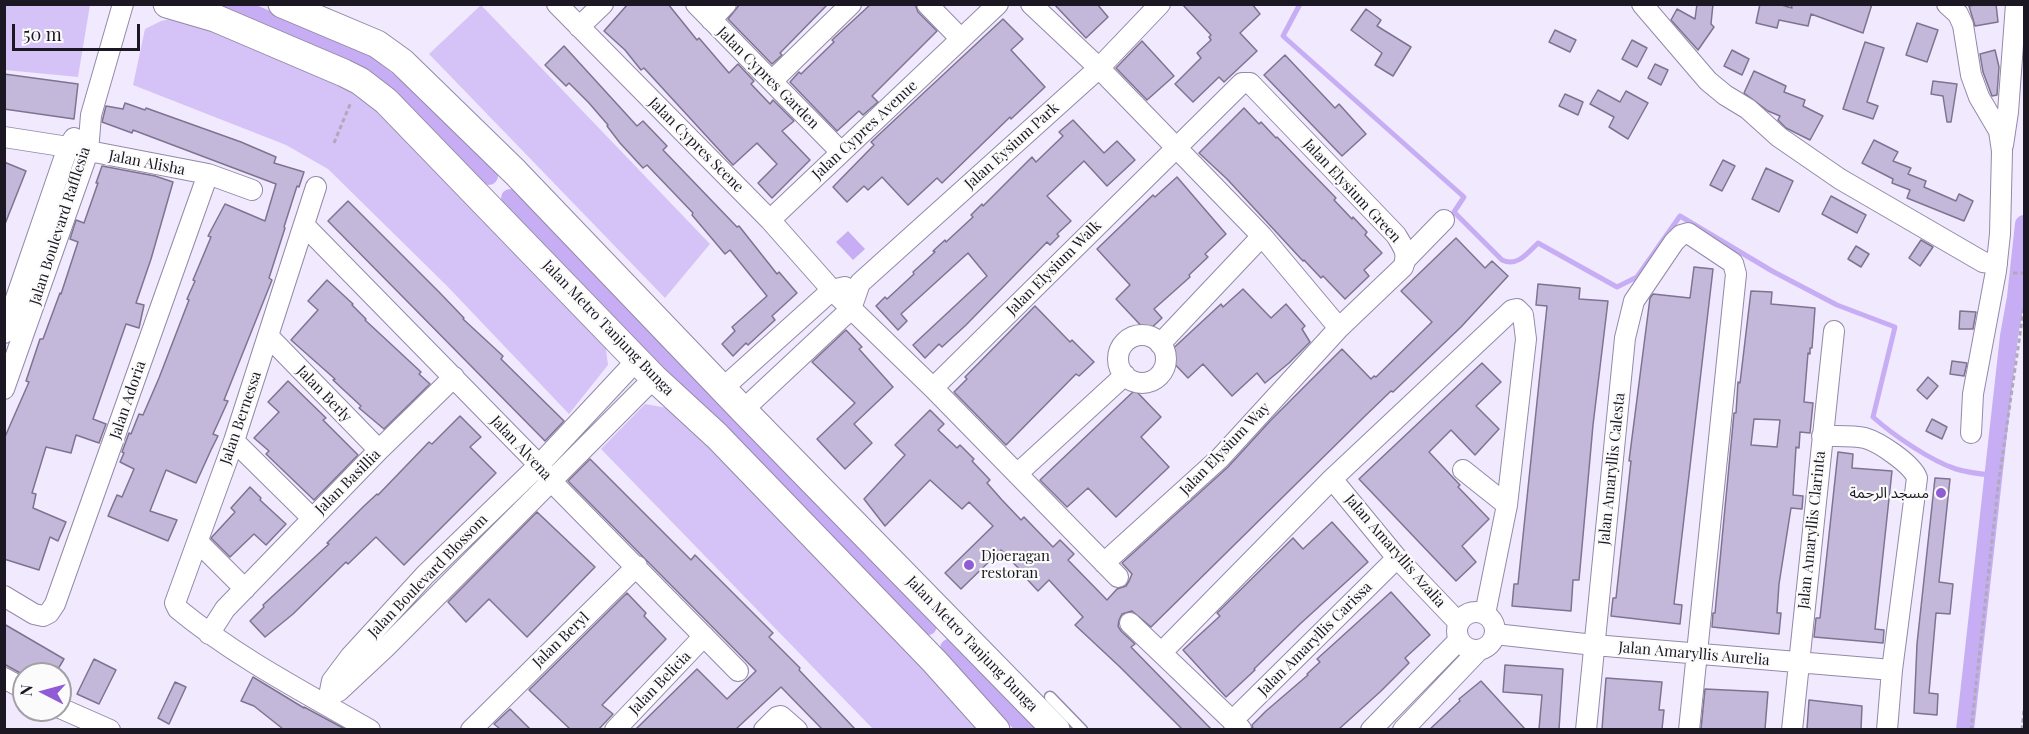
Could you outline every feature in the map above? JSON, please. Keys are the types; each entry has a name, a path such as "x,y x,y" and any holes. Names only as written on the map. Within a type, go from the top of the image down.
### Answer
{"main road":[{"name":"Jalan Metro Tanjung Bunga","path":"166,4 215,18 360,81 386,101 645,369 717,436 996,729"},
{"name":"Jalan Metro Tanjung Bunga","path":"282,4 377,44 402,62 515,172 743,410 1056,729"},
{"path":"484,201 515,172"},
{"path":"924,651 953,624"}],"street":[{"path":"91,115 123,4"},
{"name":"Jalan Cypres Scene","path":"557,4 770,220 832,290 933,388 1118,577"},
{"path":"579,27 603,4"},
{"name":"Jalan Cypres Garden","path":"696,4 841,152"},
{"path":"711,20 726,4"},
{"path":"772,81 851,4"},
{"path":"927,4 961,39"},
{"name":"Jalan Cypres Avenue","path":"770,220 998,4"},
{"path":"1032,4 1099,68 1262,236 1339,328"},
{"name":"Jalan Eysium Park","path":"860,283 1099,68 1160,4"},
{"path":"1642,4 1708,81 1748,109 1779,137 1809,159 1996,268"},
{"path":"1971,433 1973,394 2000,234 2002,151 2008,112 2016,4"},
{"path":"1952,9 1963,25 1974,86 1999,131 2002,151"},
{"name":"Jalan Elysium Green","path":"1176,147 1242,83 1249,82 1396,235 1406,251 1403,267 1339,328"},
{"name":"Jalan Boulevard Rafflesia","path":"4,333 68,147 91,115"},
{"name":"Jalan Boulevard Rafflesia","path":"4,389 88,152 91,115"},
{"name":"Jalan Alisha","path":"4,137 208,174 252,189"},
{"name":"Jalan Elysium Walk","path":"933,388 1176,147"},
{"name":"Jalan Adoria","path":"4,596 43,616 49,613 55,604 208,174"},
{"name":"Jalan Bernessa","path":"208,634 178,609 175,603 234,441 316,187"},
{"path":"1406,260 1444,220"},
{"name":"Jalan Alvena","path":"304,225 738,671"},
{"name":"Jalan Amaryllis Calesta","path":"1586,729 1625,338 1630,312 1634,301 1674,242 1683,234 1690,234 1733,263 1736,274 1697,653"},
{"path":"1161,344 1262,236"},
{"path":"723,388 832,290 860,283"},
{"path":"743,410 851,309 860,283"},
{"path":"1162,652 1332,479 1512,310 1517,309 1523,315 1526,339 1507,505 1485,614"},
{"name":"Jalan Elysium Way","path":"1104,562 1220,458 1339,328"},
{"name":"Jalan Amaryllis Clarinta","path":"1792,729 1834,331"},
{"path":"1140,335 1155,339 1161,344 1166,359 1161,374 1155,379 1139,383 1125,375 1121,369 1119,354 1126,341 1140,335"},
{"name":"Jalan Berly","path":"269,337 379,450"},
{"name":"Jalan Boulevard Blossom","path":"326,699 332,681 350,657 425,575 539,465 645,369"},
{"name":"Jalan Boulevard Blossom","path":"326,699 339,691 385,648 552,482 645,369"},
{"path":"1017,474 1125,375"},
{"name":"Jalan Basillia","path":"208,634 225,609 312,518 454,377"},
{"path":"1822,435 1866,438 1915,471 1917,487 1892,670 1887,729"},
{"path":"234,441 312,518"},
{"path":"1484,487 1513,462"},
{"path":"1463,470 1507,505"},
{"name":"Jalan Amaryllis Azalia","path":"1332,479 1459,632"},
{"path":"198,542 245,589"},
{"name":"Jalan Amaryllis Carissa","path":"1237,725 1397,558"},
{"name":"Jalan Beryl","path":"471,729 637,566"},
{"path":"425,575 437,595"},
{"path":"1376,728 1459,632 1465,615 1475,611 1485,614 1494,622 1495,634 1490,645 1479,650 1403,729"},
{"path":"1130,624 1237,725"},
{"path":"1459,632 1468,648 1479,650"},
{"path":"208,634 261,667 326,699 370,729"},
{"name":"Jalan Amaryllis Aurelia","path":"1495,634 1594,645 1892,670"},
{"name":"Jalan Belicia","path":"615,729 704,636"},
{"path":"1689,729 1697,653"},
{"path":"72,713 110,729"},
{"path":"764,729 777,717 791,723"}],"lane":[{"path":"1050,697 1082,729"}],"path":[{"path":"334,142 360,81"},
{"path":"1971,729 1998,488 2012,399 2021,318 2025,306"},
{"path":"2022,729 2025,710"}],"shaded area":[{"path":"4,5 90,5 78,77 5,70"},
{"path":"481,5 710,244 665,298 429,54"},
{"path":"175,18 209,27 372,99 604,334 608,365 569,414 446,285 328,169 286,145 133,85 145,29 161,21"},
{"path":"848,231 865,249 853,260 836,242"},
{"path":"645,404 679,410 988,729 873,729 601,449"}],"building":[{"path":"628,4 668,4 697,40 699,38 729,73 738,64 754,81 751,84 770,104 773,100 794,121 782,131 810,160 772,198 758,183 777,164 757,143 733,165 644,68 641,70 625,50 604,31"},
{"path":"740,4 828,4 772,64 728,19"},
{"path":"871,4 915,4 918,12 937,31 872,96 878,102 863,115 859,111 837,131 790,82 799,72 801,74 834,42 832,40"},
{"path":"1054,4 1097,4 1108,17 1086,38"},
{"path":"1182,4 1252,4 1260,14 1240,33 1257,51 1224,82 1219,77 1193,102 1175,84 1201,58 1197,53 1211,40 1209,37 1211,35"},
{"path":"1697,4 1713,4 1711,24 1714,27 1698,50 1671,20 1677,9 1695,19"},
{"path":"1760,4 1778,4 1792,8 1791,4 1872,4 1863,33 1811,14 1808,26 1779,20 1777,28 1756,23"},
{"path":"1996,4 1998,22 1975,26 1969,6"},
{"path":"1366,9 1381,20 1377,26 1411,47 1393,76 1375,65 1382,53 1351,30"},
{"path":"1003,19 1023,39 1011,50 1045,87 1011,119 1010,117 942,183 937,178 908,205 882,177 868,190 864,186 847,202 833,187 874,145 871,142"},
{"path":"1917,23 1938,30 1927,62 1906,55"},
{"path":"1555,30 1576,40 1570,52 1549,42"},
{"path":"1632,40 1647,48 1637,67 1622,59"},
{"path":"1142,41 1174,76 1147,100 1116,68"},
{"path":"1865,42 1884,48 1867,102 1878,106 1873,119 1843,109"},
{"path":"564,46 637,126 643,121 667,146 663,150 737,227 739,226 777,274 779,272 797,293 772,316 775,320 733,356 722,344 735,331 732,327 767,296 730,250 725,254 692,215 693,213 647,165 643,168 589,103 569,83 566,86 545,65"},
{"path":"1732,50 1749,59 1742,75 1724,66"},
{"path":"1995,50 1999,67 1997,95 1992,96 1983,72 1980,54"},
{"path":"1285,55 1335,108 1339,104 1366,134 1342,156 1264,75"},
{"path":"1655,64 1668,70 1661,85 1648,78"},
{"path":"1754,71 1786,86 1784,92 1805,100 1803,106 1823,116 1810,140 1786,128 1778,120 1780,116 1768,111 1744,93"},
{"path":"4,74 78,84 74,119 4,109"},
{"path":"1933,81 1957,84 1951,122 1947,122 1943,96 1931,94"},
{"path":"1598,90 1620,102 1626,91 1648,103 1628,139 1609,127 1614,117 1590,104"},
{"path":"1565,94 1583,102 1578,115 1559,106"},
{"path":"125,103 145,110 146,108 241,142 276,157 274,163 304,172 284,227 269,278 272,280 224,400 228,401 213,434 218,436 196,483 166,470 150,511 177,520 168,541 108,516 117,495 122,497 134,469 120,462 124,453 122,452 139,414 143,415 159,378 189,300 187,299 195,281 193,280 211,237 208,236 225,204 265,221 276,184 133,130 132,133 102,122 106,106 123,109"},
{"path":"1244,108 1259,124 1261,122 1277,137 1336,198 1334,200 1367,232 1365,235 1382,253 1364,270 1369,276 1345,299 1323,276 1321,278 1303,261 1227,179 1199,153"},
{"path":"1073,120 1104,153 1117,141 1135,160 1107,186 1084,161 1047,196 1071,221 1057,234 1059,236 1050,245 1047,242 966,325 942,347 939,344 925,358 913,345 987,276 968,253 901,314 907,321 898,330 876,306 914,274 913,272 935,252 933,251 973,217 971,215 1032,157 1036,162 1063,136 1059,132"},
{"path":"1874,140 1898,152 1893,161 1911,168 1908,174 1926,181 1924,187 1956,201 1959,194 1973,201 1964,221 1907,198 1910,190 1892,183 1893,179 1862,163"},
{"path":"1723,160 1735,166 1722,191 1710,185"},
{"path":"4,162 26,171 5,224 4,224"},
{"path":"102,166 155,176 173,182 136,303 144,305 139,328 126,324 93,419 106,424 99,443 76,435 71,453 46,447 32,493 36,494 33,508 66,522 58,541 50,537 39,570 4,559 4,439 29,382 26,381 40,339 43,339 61,294 78,242 70,239 76,220 84,223"},
{"path":"1766,168 1793,181 1779,212 1752,199"},
{"path":"1177,177 1226,234 1205,254 1208,257 1189,275 1190,277 1154,309 1162,318 1147,332 1116,299 1130,285 1097,249 1153,195 1155,197"},
{"path":"1831,196 1866,215 1857,233 1822,214"},
{"path":"348,201 463,319 503,356 501,359 564,421 545,441 328,221"},
{"path":"1456,238 1485,268 1492,261 1508,276 1461,327 1364,417 1151,627 1132,611 1122,614 1119,620 1118,626 1121,631 1135,644 1131,647 1211,729 1182,729 1075,625 1083,617 1049,580 1038,591 1001,550 961,589 945,573 993,526 969,502 962,509 930,480 885,526 864,499 905,455 895,445 930,410 944,424 938,430 957,448 960,445 974,459 972,461 990,480 987,483 1002,500 1021,520 1024,517 1053,547 1060,540 1074,554 1068,560 1107,600 1117,589 1126,586 1132,574 1122,563 1228,467 1342,349 1371,379 1376,377 1432,322 1401,291"},
{"path":"1921,240 1933,247 1920,266 1909,258"},
{"path":"1856,246 1869,254 1861,267 1848,259"},
{"path":"1694,267 1713,269 1674,604 1682,605 1680,624 1611,616 1613,598 1616,598 1631,461 1629,461 1650,298 1653,294 1690,298"},
{"path":"327,280 353,304 365,320 421,372 419,374 430,384 384,429 359,408 361,406 333,380 335,379 291,340 318,310 308,301"},
{"path":"1538,284 1580,288 1579,299 1608,301 1593,425 1579,580 1573,580 1571,611 1512,606 1514,584 1518,584 1547,306 1536,305"},
{"path":"1243,289 1271,318 1286,304 1305,326 1302,329 1310,342 1265,383 1257,373 1232,396 1203,364 1188,378 1166,355 1221,304 1223,307"},
{"path":"1751,291 1772,292 1771,304 1815,308 1804,402 1813,403 1810,433 1800,432 1799,448 1796,447 1793,495 1803,496 1802,509 1791,508 1779,584 1777,613 1781,613 1779,634 1712,627 1734,413 1736,413 1738,382 1740,383","holes":["1754,419 1780,420 1777,447 1751,445"]},
{"path":"1035,306 1070,342 1072,340 1094,362 1079,376 1076,374 1006,445 954,392 967,379 965,377"},
{"path":"1960,311 1976,312 1973,329 1959,329"},
{"path":"846,330 862,347 859,349 893,387 854,424 872,443 845,469 817,439 855,403 812,362"},
{"path":"1952,361 1967,363 1964,376 1950,374"},
{"path":"1482,363 1501,382 1476,406 1499,429 1475,455 1451,430 1429,452 1489,519 1462,546 1476,562 1456,581 1359,479"},
{"path":"1928,377 1938,386 1927,399 1917,390"},
{"path":"288,381 326,418 323,420 358,455 314,500 266,454 269,451 254,438 279,412 268,402"},
{"path":"1135,390 1161,417 1141,437 1169,467 1116,517 1088,488 1067,507 1040,480"},
{"path":"460,416 481,437 470,447 496,473 404,565 376,537 265,637 250,621 264,607 263,605 329,544 327,543 429,442 432,444"},
{"path":"1932,419 1947,427 1942,439 1926,431"},
{"path":"1838,452 1853,454 1852,468 1892,471 1875,629 1884,630 1883,643 1814,637 1816,618 1820,618"},
{"path":"590,459 691,560 695,555 773,633 769,637 855,729 822,729 781,687 736,729 636,729 697,669 727,699 756,671 568,481"},
{"path":"1935,478 1950,479 1939,582 1953,584 1950,614 1936,613 1929,693 1938,694 1937,715 1914,713 1917,644"},
{"path":"250,487 261,498 260,500 286,524 266,545 254,534 230,557 211,538 235,512 231,508"},
{"path":"537,512 595,567 527,637 489,599 466,622 448,602"},
{"path":"1332,522 1368,562 1300,624 1226,697 1183,650 1220,616 1217,613 1293,538 1303,549"},
{"path":"1391,592 1430,635 1405,658 1409,663 1381,691 1339,729 1253,729 1252,725 1266,711 1320,662 1317,659"},
{"path":"627,593 646,613 644,616 666,639 602,705 613,714 599,729 570,729 529,690"},
{"path":"4,624 64,659 62,662 12,662 12,668 4,664"},
{"path":"94,659 116,670 99,704 77,694"},
{"path":"1505,665 1563,669 1559,729 1539,729 1542,695 1503,692"},
{"path":"253,677 304,708 345,729 283,729 254,706 241,701"},
{"path":"1606,678 1662,682 1659,710 1664,710 1662,729 1602,729"},
{"path":"1481,681 1525,729 1430,729 1460,701 1459,699"},
{"path":"175,682 186,687 169,724 158,718"},
{"path":"1705,689 1768,692 1765,729 1701,729"},
{"path":"1809,700 1862,706 1861,729 1807,729"},
{"path":"510,709 530,729 500,729 494,724"}],"waterway":[{"path":"226,4 361,60 412,100 489,176"},
{"path":"1300,4 1283,36 1464,197 1454,212 1502,260 1517,261 1538,243 1617,287 1637,277 1680,216 1772,271 1837,305 1895,327 1873,417 1901,439 1935,460 1961,470 1993,475"},
{"path":"510,198 928,626"},
{"path":"1965,730 2009,336 2024,224"},
{"path":"949,648 1027,730"}],"place":[{"name":"مسجد الرحمة","path":"1941,493"},
{"name":"Djoeragan restoran","path":"969,565"}]}
